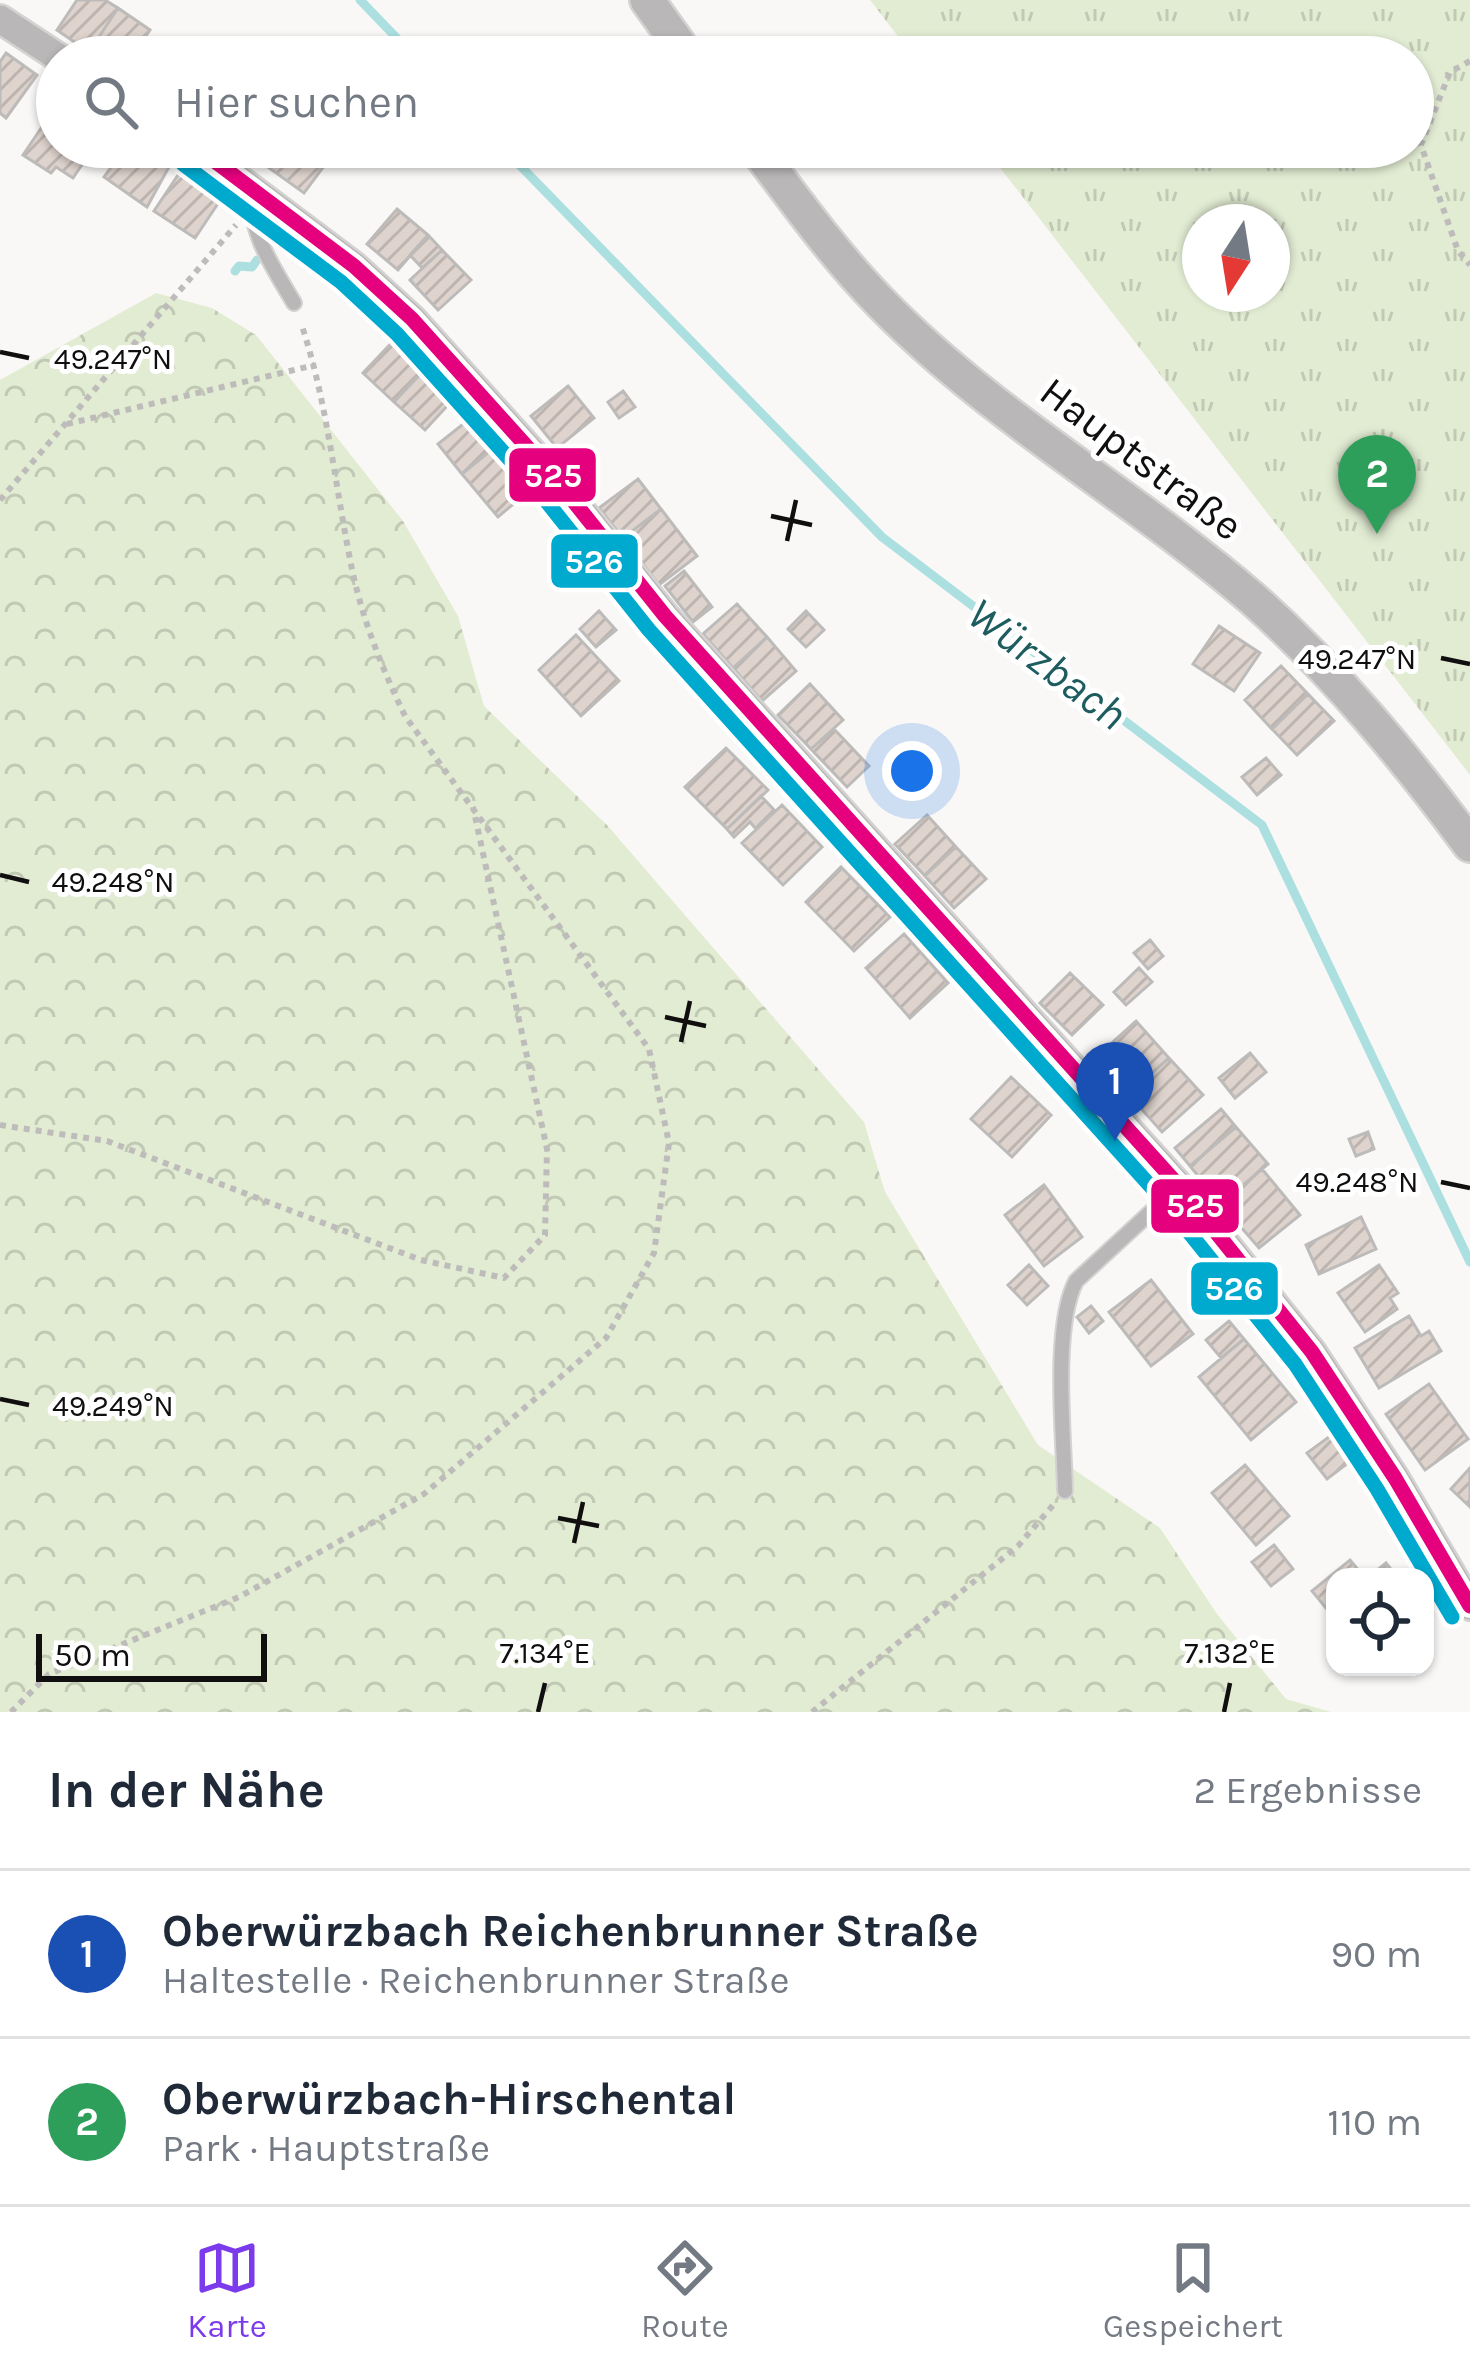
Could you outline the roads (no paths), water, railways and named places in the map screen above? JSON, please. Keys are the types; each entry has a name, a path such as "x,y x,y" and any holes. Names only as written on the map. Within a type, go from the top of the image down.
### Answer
{"street":[{"path":"647,0 673,36"},
{"path":"0,19 36,43"},
{"path":"218,168 251,200 354,266 412,319 555,478 665,616 1179,1186 1312,1352 1396,1478 1470,1606"},
{"name":"Hauptstraße","path":"770,168 883,304 974,385 1250,597 1324,666 1470,845"}],"lane":[{"path":"251,200 256,237 294,303"},
{"path":"1065,1491 1068,1298 1076,1281 1179,1186"}],"waterway":[{"name":"Würzbach","path":"360,0 395,36"},
{"name":"Würzbach","path":"522,168 882,537 1262,825 1470,1262"},
{"path":"235,271 239,266 252,267 257,260"}],"place":[{"name":"Oberwürzbach-Hirschental","path":"1377,534"},
{"name":"Oberwürzbach Reichenbrunner Straße","path":"1115,1141"}]}
